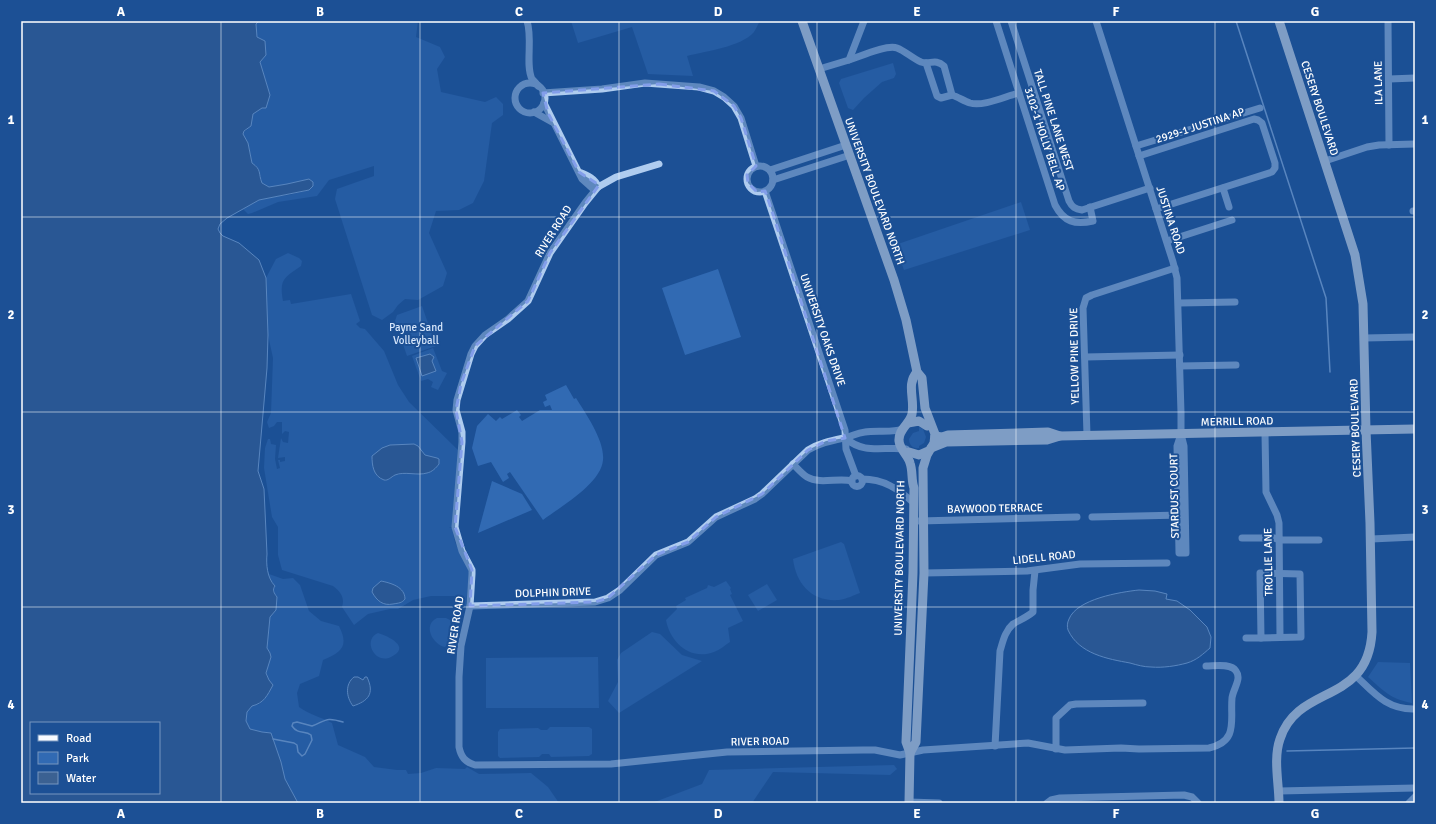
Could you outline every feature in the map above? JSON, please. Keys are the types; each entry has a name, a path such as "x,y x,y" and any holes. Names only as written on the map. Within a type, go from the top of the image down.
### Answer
{"main road":[{"name":"UNIVERSITY BOULEVARD NORTH","path":"802,21 889,265 904,312 914,355 914,374 911,382 912,412 909,425 899,439 914,461 916,468 916,483 914,488 913,573 906,742 910,753 909,803"},
{"name":"CESERY BOULEVARD","path":"1279,21 1358,268 1363,304 1370,538 1371,646 1363,666 1356,676 1341,688 1305,706 1289,720 1279,740 1277,751 1279,803"},
{"name":"UNIVERSITY BOULEVARD NORTH","path":"914,374 922,378 925,408 923,416 932,431"},
{"path":"909,425 920,422 932,431 930,442 923,451 927,451"},
{"path":"909,425 913,425 906,431 904,436 906,450 915,455 927,451"},
{"name":"MERRILL ROAD","path":"927,451 946,442 1047,440 1060,436 1415,429"},
{"name":"MERRILL ROAD","path":"932,431 948,435 1048,432 1060,436"},
{"name":"UNIVERSITY BOULEVARD NORTH","path":"910,753 916,742 924,573 922,464 927,451"},
{"path":"910,656 920,657"}],"street":[{"path":"527,21 530,34 530,68 532,79 543,93 544,103 586,184 592,188 598,187"},
{"path":"849,60 864,21"},
{"name":"3102-1 HOLLY BELL AP","path":"996,21 1055,205 1059,213 1071,222 1079,223 1093,221 1090,207"},
{"name":"TALL PINE LANE WEST","path":"1011,21 1069,201 1072,207 1077,209 1082,210 1090,207"},
{"name":"JUSTINA ROAD","path":"1096,21 1178,278 1180,434"},
{"name":"ILA LANE","path":"1388,21 1389,145"},
{"path":"819,69 888,47 896,47 921,62 937,62 944,66 952,95"},
{"path":"926,62 937,96 941,98 952,95 969,103 977,104 1019,93"},
{"path":"530,68 522,86 516,92 515,102 520,110 524,112 534,112 553,122"},
{"path":"1389,79 1415,78"},
{"path":"543,93 602,89 645,83 699,87 714,91 734,106 741,118 756,166"},
{"path":"522,86 531,84 538,87"},
{"path":"534,112 544,103"},
{"path":"1136,146 1260,108"},
{"name":"2929-1 JUSTINA AP","path":"1139,156 1254,119 1262,123 1275,163 1275,168 1272,172 1156,209"},
{"path":"1324,161 1367,147 1415,144"},
{"path":"770,170 846,145"},
{"path":"774,180 770,170 764,166 756,166 749,171 747,175 750,187 757,192 765,191 771,186 774,180 850,155"},
{"path":"801,160 804,170"},
{"name":"RIVER ROAD","path":"659,164 616,177 598,187 550,253 528,302 508,319 485,335 475,346 461,384 456,410 462,432 462,442 455,527 462,551 472,570 470,606 462,643 458,712 460,753 465,759 472,764 611,764 727,752 875,750 900,755 923,750 1028,743 1056,749 1209,748 1217,746 1225,741 1232,725 1232,697 1238,677 1234,668 1225,665 1206,666"},
{"path":"1090,207 1150,188"},
{"path":"1222,188 1229,207"},
{"name":"UNIVERSITY OAKS DRIVE","path":"765,191 845,430 846,449 857,479"},
{"path":"1167,241 1232,220"},
{"name":"YELLOW PINE DRIVE","path":"1087,436 1083,308 1086,298 1175,268"},
{"path":"1179,303 1235,302"},
{"path":"1364,338 1415,337"},
{"path":"1085,358 1180,355"},
{"path":"1180,366 1236,365"},
{"name":"DOLPHIN DRIVE","path":"470,606 595,602 608,598 620,590 656,555 688,542 716,517 759,497 808,450 817,445 845,438 855,433 878,430 895,432 909,425"},
{"name":"TROLLIE LANE","path":"1265,433 1266,492 1277,515 1279,539 1280,637"},
{"name":"STARDUST COURT","path":"1180,434 1184,446 1186,553 1179,553 1177,446 1180,434"},
{"path":"845,438 854,445 868,448 906,450"},
{"path":"793,464 807,477 814,480 877,480 890,485 914,503"},
{"path":"1092,517 1186,515"},
{"name":"BAYWOOD TERRACE","path":"913,521 1078,517"},
{"path":"1370,538 1415,537"},
{"path":"1242,538 1319,540"},
{"name":"LIDELL ROAD","path":"924,573 1035,571 1080,564 1168,563"},
{"path":"995,746 1000,651 1003,638 1012,625 1028,617 1033,612 1035,571"},
{"path":"1246,638 1261,638 1280,637 1301,637 1300,574 1260,573 1261,638"},
{"path":"1356,676 1389,705 1415,710"},
{"path":"1056,749 1056,718 1070,705 1143,703"},
{"path":"1279,792 1415,788"},
{"path":"1047,803 1051,800 1060,798 1123,800 1184,795 1192,797 1198,803"},
{"path":"1409,803 1415,797"},
{"path":"909,803 939,803"}],"highlighted area":[{"path":"659,84 714,91 734,106 741,118 756,166 747,175 748,183 757,192 765,191 845,438 826,441 808,450 762,494 716,517 688,542 656,555 608,598 595,602 470,606 472,570 455,527 462,442 456,410 461,384 475,346 528,301 550,253 599,185 579,172 548,113 543,93"}],"green space":[{"path":"259,21 418,21 416,37 440,47 445,57 437,69 441,92 485,102 496,97 503,104 503,115 492,123 484,181 473,203 459,210 436,211 429,233 447,273 443,286 418,300 405,299 393,312 382,320 372,315 335,199 337,189 374,176 374,166 329,180 317,196 278,202 248,214 243,209 259,200 269,197 289,195 309,190 287,184 269,187 262,183 260,172 252,163 248,143 242,134 251,126 253,114 262,108 270,95 260,62 266,55 256,32 256,24"},
{"path":"571,21 760,21 754,32 741,41 723,48 687,56 693,76 648,74 632,27 578,43"},
{"path":"893,63 896,74 894,78 882,82 853,110 848,108 839,83 841,79"},
{"path":"1021,202 1030,230 904,270 895,245"},
{"path":"288,253 302,261 301,266 290,273 282,283 283,301 290,300 291,304 351,294 360,321 356,324 360,328 365,329 384,351 398,385 409,402 458,450 452,527 449,528 452,528 455,542 469,572 466,607 464,607 463,601 454,596 431,596 413,600 398,609 390,609 368,614 354,625 342,607 342,595 333,586 282,570 278,555 278,527 272,517 264,468 265,448 268,439 270,439 271,444 276,445 275,459 277,469 280,468 278,460 280,460 280,462 285,461 285,457 278,458 281,438 283,442 288,443 289,432 285,431 282,434 282,422 277,422 274,426 269,428 267,422 271,413 273,358 268,335 266,278 276,259","holes":["418,446 425,455 437,458 408,473 395,475"]},
{"path":"718,269 741,337 685,355 662,288"},
{"name":"Payne Sand Volleyball","path":"422,306 436,346 407,356 395,321 397,315"},
{"path":"433,348 442,371 447,373 438,390 431,387 433,382 428,379 421,381 412,356"},
{"path":"566,385 574,399 576,398 598,436 603,453 603,460 601,469 588,486 569,502 543,520 510,472 507,474 509,478 503,482 491,462 478,466 472,448 477,426 488,414 496,421 500,417 502,419 517,410 521,415 519,417 522,421 540,410 552,410 550,405 545,407 543,402 547,400 545,395"},
{"path":"919,427 923,429 926,437 924,443 919,446 919,448 915,448 911,445 909,439 913,433 919,431"},
{"path":"492,481 522,494 532,510 478,533"},
{"path":"841,542 844,544 860,593 839,600 821,598 807,590 798,576 793,559"},
{"path":"269,574 283,579 293,578 300,585 309,611 321,621 339,626 342,633 342,648 335,654 323,660 319,676 300,684 297,693 299,707 332,723 338,745 365,757 374,767 406,770 408,774 421,773 436,768 465,769 467,767 479,774 531,773 548,787 559,803 298,803 285,779 271,733 250,729 246,721 247,712 252,706 260,704 269,680 266,670 271,657 267,648 270,617 276,610"},
{"path":"726,581 731,588 732,594 730,595 743,621 728,628 730,642 714,652 705,654 689,652 682,648 672,636 666,620 677,609 676,606 686,600 685,598 707,588 708,585 714,587"},
{"path":"767,584 777,600 758,611 748,595"},
{"path":"437,618 446,618 450,620 450,634 445,647 437,643 431,634 430,625"},
{"path":"652,632 660,634 682,655 702,661 619,713 608,701 618,682 617,660 621,653"},
{"path":"378,633 396,642 399,646 397,653 385,659 380,658 372,651 371,641 373,636"},
{"path":"598,657 599,708 486,708 486,658"},
{"path":"1378,662 1410,663 1412,703 1393,697 1368,677"},
{"path":"550,727 589,727 592,729 592,754 589,756 551,757 549,754 542,754 539,757 500,758 498,756 498,732 500,729 538,728 541,730 547,730"},
{"path":"894,765 897,769 890,775 773,772 752,803 652,803 702,784 709,770"}],"water":[{"path":"21,21 259,21 256,24 257,37 265,41 266,55 260,62 270,95 266,108 262,108 253,114 251,126 244,131 243,134 248,143 252,163 259,170 262,183 269,187 309,179 313,182 313,186 309,190 259,200 227,218 220,224 218,229 223,236 239,243 259,260 266,278 268,335 267,368 258,471 264,489 268,571 270,579 275,586 274,592 277,597 276,610 270,617 267,648 271,657 266,673 273,685 265,698 260,703 252,706 247,712 246,721 250,729 271,733 285,779 298,803 21,803"},
{"path":"430,354 434,357 432,361 436,371 422,376 416,358"},
{"path":"414,444 418,446 425,455 439,459 439,464 434,470 423,474 399,474 385,480 377,476 373,466 372,456 382,448 390,445"},
{"path":"381,581 397,586 403,591 405,599 399,603 393,604 381,602 372,592 373,588"},
{"path":"1139,590 1155,591 1167,594 1166,599 1177,601 1190,610 1207,627 1211,637 1210,648 1191,662 1178,665 1148,667 1113,660 1095,654 1079,645 1073,638 1068,630 1068,622 1074,612 1081,606 1100,598"},
{"path":"354,677 358,677 363,680 367,677 370,692 369,696 363,702 353,706 349,699 348,687 349,683"}],"waterway":[{"path":"1236,21 1326,298 1330,372"},
{"path":"273,739 294,743 297,745 298,752 302,756 305,754 312,740 311,735 294,729 292,726 293,723 297,722 312,726 330,719 343,722"},
{"path":"1287,751 1415,748"}]}
